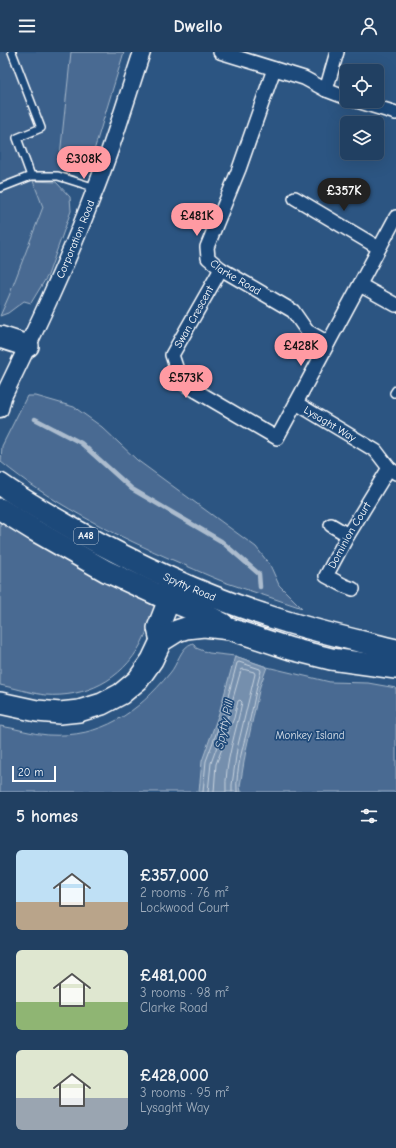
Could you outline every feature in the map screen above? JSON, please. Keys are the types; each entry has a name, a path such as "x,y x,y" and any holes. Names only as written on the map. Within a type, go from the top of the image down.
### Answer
{"main road":[{"path":"0,337 28,346"},
{"name":"Spytty Road","path":"0,484 49,515 114,552 173,591 262,614 329,634 395,662"},
{"name":"A48","path":"0,509 106,571 173,591 208,616 230,629"},
{"path":"0,703 37,711 60,713 79,711 102,704 121,694 138,680 152,660 161,641 158,628 173,591"},
{"name":"A48","path":"161,641 177,630 204,626 230,629 291,649 325,657 395,662"}],"street":[{"name":"Corporation Road","path":"1,402 74,244 96,188 142,52"},
{"path":"220,52 304,78 326,90 340,95"},
{"path":"326,90 337,52"},
{"name":"Clarke Road","path":"274,69 239,169 207,247 208,258 221,269 293,311 307,331 328,343"},
{"path":"380,108 396,113"},
{"path":"295,198 379,248"},
{"name":"Lysaght Way","path":"392,471 376,450 296,403 396,217"},
{"name":"Swan Crescent","path":"221,269 172,355 182,382 277,438 296,403"},
{"path":"360,285 396,305"},
{"name":"Dominion Court","path":"354,589 326,576 348,535 392,471"},
{"path":"331,525 348,535"}],"lane":[{"path":"12,52 40,128 17,138 31,176"},
{"path":"0,188 31,176 58,176 96,188"}],"shaded area":[{"path":"0,52 71,52 60,155 65,158 56,182 70,197 71,211 64,230 17,307 0,316"}],"green space":[{"path":"71,52 124,52 89,167 60,156"},
{"path":"33,181 56,182 70,197 71,211 48,275 31,303 24,301 8,313 0,316 43,207"},
{"path":"27,396 36,396 74,407 102,427 137,460 256,547 270,565 279,585 302,608 224,582 144,547 59,503 1,462 2,446"},
{"path":"0,520 107,582 156,607 141,644 124,668 113,677 88,690 60,695 39,694 0,685"},
{"name":"Monkey Island","path":"193,643 196,648 209,653 235,656 267,667 330,682 368,683 396,688 396,792 0,792 0,726 48,735 67,735 102,727 117,720 145,700 170,673 185,648"}],"water":[{"name":"Spytty Pill","path":"235,656 267,667 260,686 246,750 240,786 241,792 199,792 202,761 219,713"}],"waterway":[{"path":"35,419 81,443 132,489 221,541 259,574 260,587"}]}
